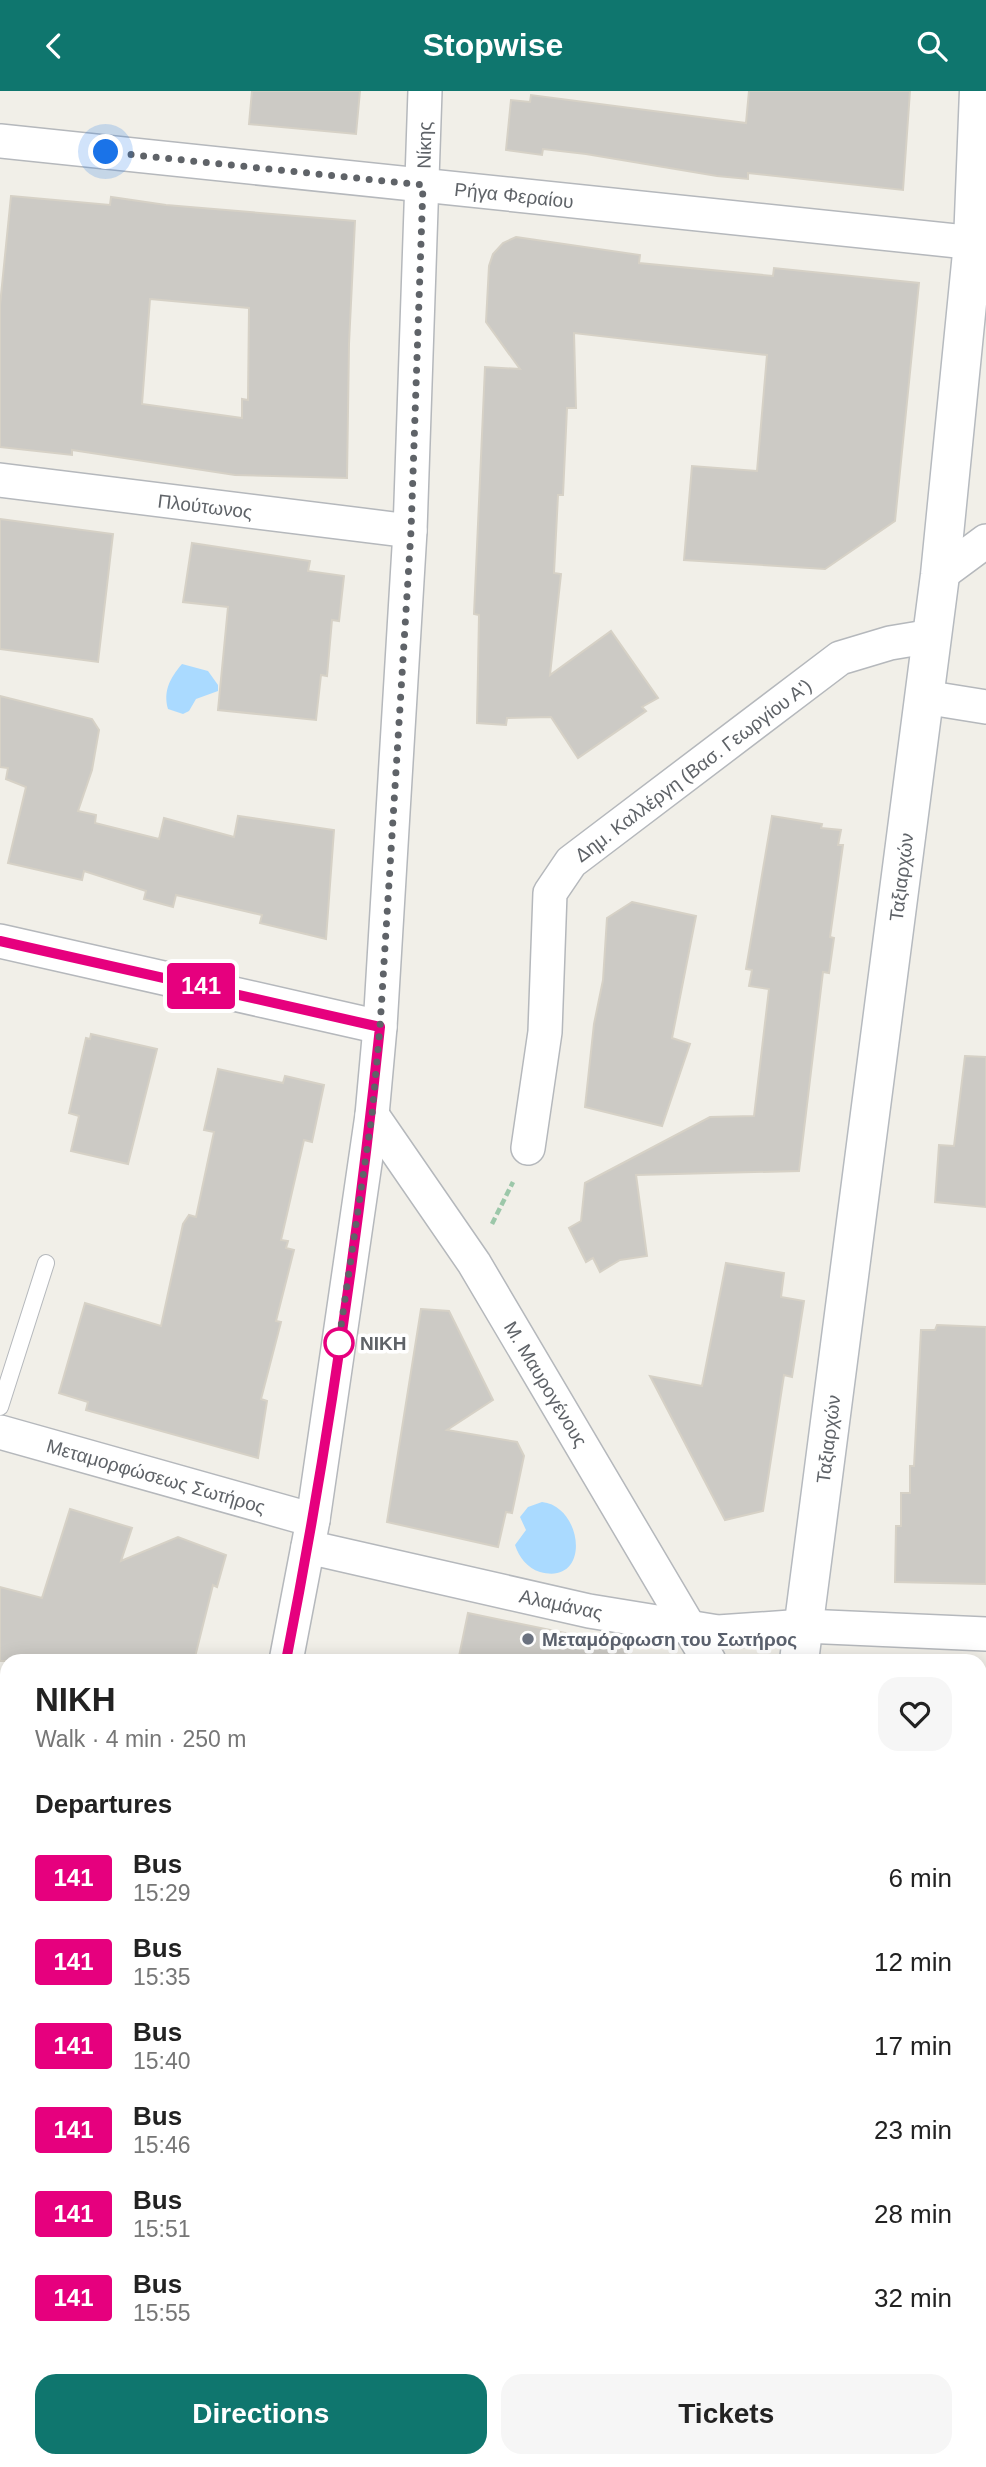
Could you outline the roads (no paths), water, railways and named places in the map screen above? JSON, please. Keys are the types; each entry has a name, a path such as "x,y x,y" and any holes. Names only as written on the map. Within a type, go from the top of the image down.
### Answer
{"street":[{"name":"Νίκης","path":"287,1654 310,1534 372,1115 380,1027 411,531 425,91"},
{"name":"Ταξιαρχών","path":"802,1644 940,575 980,243 979,91"},
{"name":"Ρήγα Φεραίου","path":"0,141 980,243"},
{"name":"Πλούτωνος","path":"0,480 411,531"},
{"path":"940,575 986,541"},
{"name":"Δημ. Καλλέργη (Βασ. Γεωργίου Α')","path":"528,1148 545,1032 550,893 571,862 840,658 890,643 932,636"},
{"path":"924,698 986,707"},
{"path":"0,941 380,1027"},
{"name":"Μ. Μαυρογένους","path":"372,1115 474,1263 705,1654"},
{"name":"Μεταμορφώσεως Σωτήρος","path":"0,1432 310,1534"},
{"name":"Αλαμάνας","path":"310,1534 589,1611 691,1629 802,1644 986,1633"}],"lane":[{"path":"0,1406 46,1263"}],"water":[{"path":"182,664 208,671 218,685 218,691 196,699 189,711 183,714 168,709 166,696 171,680"},
{"path":"542,1502 556,1507 566,1517 576,1544 574,1557 568,1568 557,1573 540,1572 531,1568 521,1558 515,1545 526,1530 520,1517 528,1507"}],"place":[{"name":"ΝΙΚΗ","path":"339,1343"},
{"name":"Μεταμόρφωση του Σωτήρος","path":"528,1639"}]}
